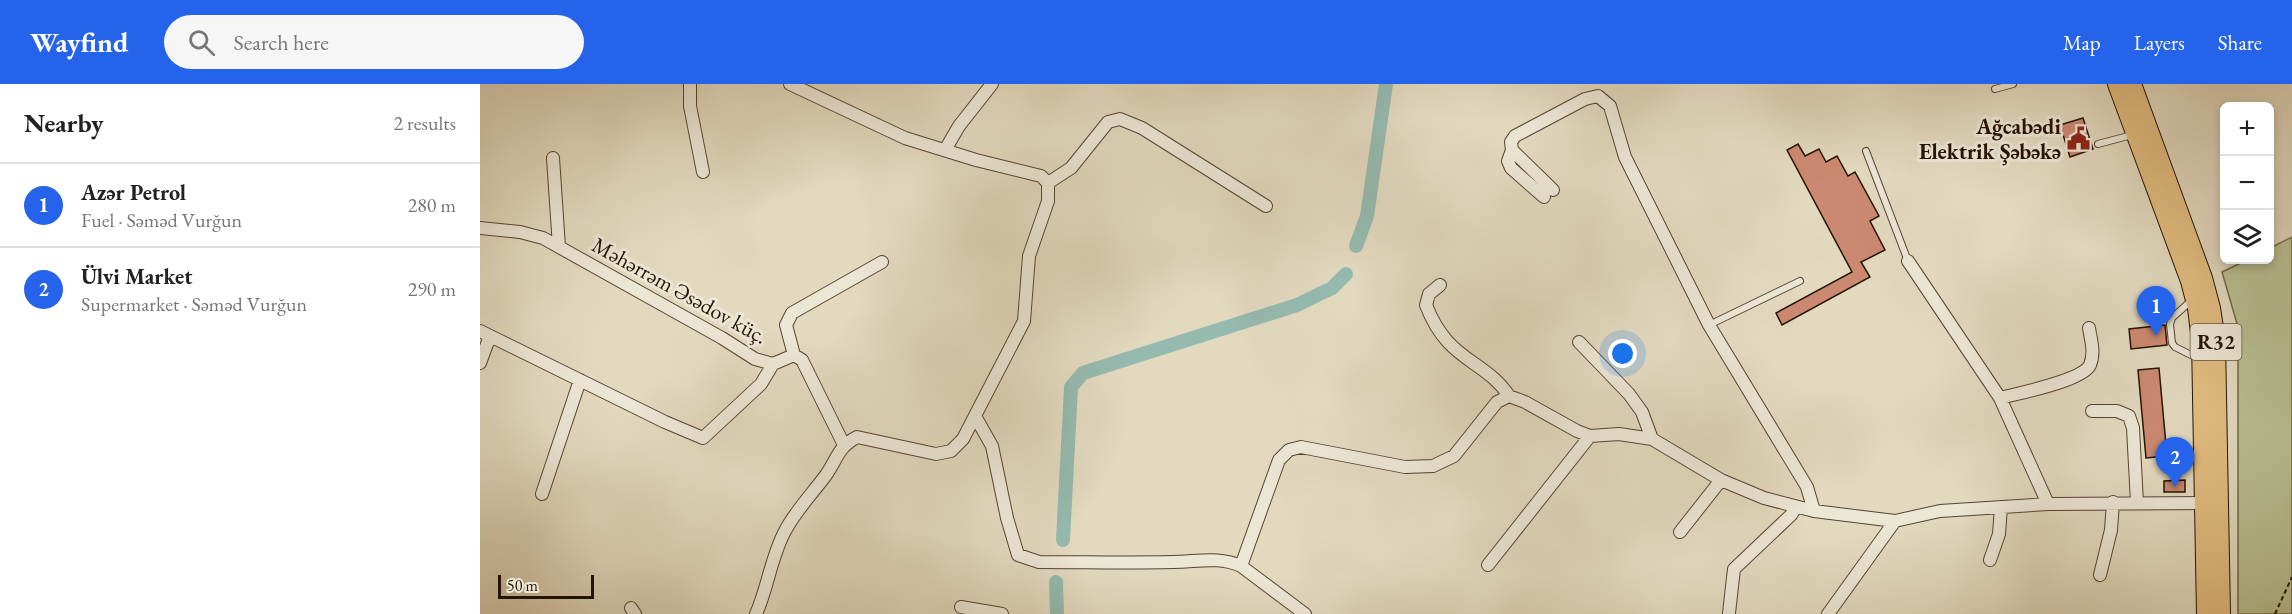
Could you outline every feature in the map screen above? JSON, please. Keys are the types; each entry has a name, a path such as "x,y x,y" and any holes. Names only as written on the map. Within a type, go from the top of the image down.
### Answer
{"main road":[{"name":"R32","path":"2117,84 2201,296"},
{"name":"R32","path":"2132,84 2201,296 2209,361 2211,503 2206,614"},
{"name":"R32","path":"2211,503 2221,614"}],"street":[{"path":"690,84 690,106 703,172"},
{"path":"756,614 784,533 797,510 826,475 844,445 857,437 936,454 951,451 963,439 1024,321 1029,256 1048,201 1048,183 1041,176 905,138 790,84"},
{"path":"945,150 959,126 992,84"},
{"path":"1548,194 1512,150 1511,142 1515,136 1585,99 1598,96 1610,106 1625,157 1709,325 1807,487 1814,511"},
{"path":"1048,183 1071,168 1108,122 1120,119 1142,128 1266,206"},
{"path":"554,158 559,247"},
{"name":"Məhərrəm Əsədov küç.","path":"480,228 520,232 543,238 722,338 755,359 773,364 794,355 802,360 844,445"},
{"path":"1908,261 2000,398 2048,504"},
{"path":"794,355 786,325 792,313 882,262"},
{"path":"1440,285 1430,294 1426,305 1431,319 1448,343 1491,375 1509,396 1590,436 1619,434 1652,439 1721,480 1764,498 1814,511 1895,521 1940,511 2048,504 2211,503"},
{"path":"2000,398 2078,376 2089,367 2093,354 2089,328"},
{"path":"480,363 485,333 665,422 703,438 760,384 773,364"},
{"path":"1579,342 1629,394 1642,412 1652,439"},
{"path":"542,494 580,380"},
{"path":"1241,566 1279,460 1289,450 1301,447 1406,467 1433,466 1454,456 1497,402 1509,396"},
{"path":"2092,411 2117,411 2130,416 2133,428 2137,503"},
{"path":"975,416 992,446 1007,518 1018,555 1039,562 1216,560 1232,562 1241,566 1305,614"},
{"path":"1488,565 1590,436"},
{"path":"1680,532 1721,480"},
{"path":"2100,575 2111,530 2113,502"},
{"path":"1729,613 1734,569 1791,515 1796,507"},
{"path":"1990,560 1999,534 2001,507"},
{"path":"1828,614 1895,521"},
{"path":"961,607 1002,614"}],"lane":[{"path":"1995,89 2013,84"},
{"path":"2098,144 2135,134"},
{"path":"1866,152 1908,261"},
{"path":"1709,325 1800,281"},
{"path":"2201,296 2172,318 2170,324 2172,343 2175,347 2209,361"}],"path":[{"path":"2275,614 2292,577"}],"green space":[{"path":"2292,237 2292,614 2238,614 2238,327 2222,272 2239,264 2274,264 2274,246"}],"building":[{"path":"2083,118 2093,149 2070,157 2060,125"},
{"path":"1798,144 1805,156 1819,149 1826,162 1837,156 1848,176 1855,172 1879,216 1870,221 1885,250 1861,262 1870,277 1782,325 1776,313 1852,272 1787,150"},
{"path":"2165,325 2167,345 2131,349 2129,329"},
{"path":"2159,368 2167,456 2146,458 2138,370"},
{"path":"2185,480 2185,492 2164,492 2164,481"}],"waterway":[{"path":"1356,246 1367,216 1386,84"},
{"path":"1063,540 1071,387 1083,373 1297,305 1332,288 1346,274"},
{"path":"1056,582 1057,614"}],"place":[{"name":"Ağcabədi Elektrik Şəbəkə","path":"2079,139"},
{"name":"Azər Petrol","path":"2156,336"},
{"name":"Ülvi Market","path":"2175,487"}]}
